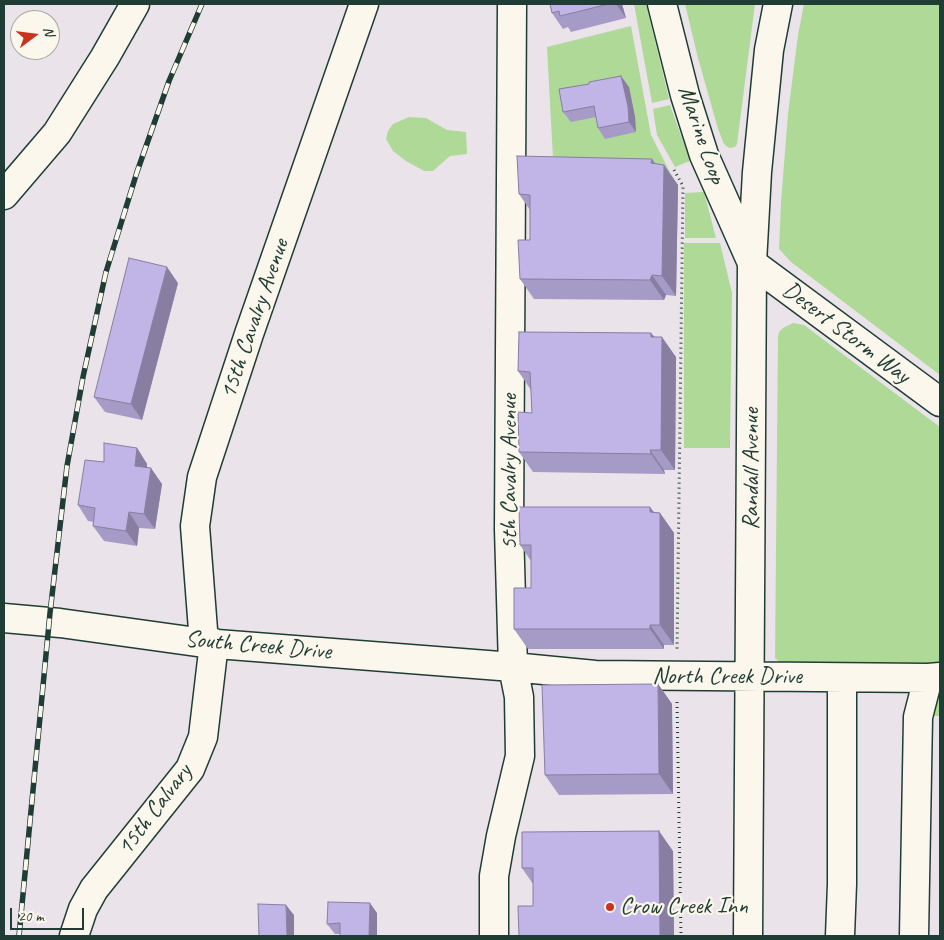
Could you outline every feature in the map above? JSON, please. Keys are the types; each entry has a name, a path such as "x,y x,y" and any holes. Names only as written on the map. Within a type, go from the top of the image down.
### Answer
{"street":[{"path":"4,195 57,133 105,57 135,4"},
{"name":"15th Cavalry Avenue","path":"209,643 195,526 202,477 248,334 364,4"},
{"name":"5th Cavalry Avenue","path":"494,936 494,876 501,836 520,756 518,697 513,667 509,529 512,4"},
{"name":"Marine Loop","path":"662,4 685,95 704,156 752,263"},
{"name":"Randall Avenue","path":"748,936 752,263 757,172 769,50 778,4"},
{"name":"Desert Storm Way","path":"752,263 940,402"},
{"name":"South Creek Drive","path":"4,618 60,623 209,643 513,667"},
{"name":"15th Calvary","path":"74,936 83,909 94,889 190,769 203,737 209,643"},
{"name":"North Creek Drive","path":"513,667 595,675 677,677 934,677"},
{"path":"914,936 918,717 934,677"},
{"path":"840,936 842,874 842,678"}],"path":[{"path":"674,170 683,186 677,677 681,936"}],"green space":[{"path":"634,4 646,4 669,99 652,103"},
{"path":"685,4 755,4 737,144 735,147 729,148 724,144 718,129"},
{"path":"804,4 940,4 940,375 791,262 779,249 788,114"},
{"path":"631,26 651,135 675,182 554,177 547,47"},
{"path":"670,105 690,161 675,167 657,135 653,109"},
{"path":"409,117 426,118 447,130 466,132 467,154 450,156 433,171 424,171 406,161 393,151 386,139 388,131 393,124"},
{"path":"704,192 716,238 685,238 685,193"},
{"path":"684,243 720,243 732,293 730,448 684,448"},
{"path":"793,323 804,325 940,427 940,663 779,662 775,658 778,337 779,332 783,328"},
{"path":"940,691 940,716 933,716 926,710 932,694"}],"building":[{"path":"550,4 609,4 560,16 559,11 552,13"},
{"path":"621,76 628,106 629,122 598,128 594,106 563,112 559,89"},
{"path":"517,156 652,159 651,163 664,165 662,276 652,275 650,280 520,279 518,240 530,240 530,195 519,194"},
{"path":"129,258 167,267 131,404 94,397"},
{"path":"519,332 651,333 651,337 662,337 661,450 650,450 651,454 519,452 518,412 532,413 530,372 518,371"},
{"path":"104,443 137,448 135,466 151,468 144,514 129,512 126,531 93,526 95,508 78,505 85,460 104,462"},
{"path":"519,507 650,507 650,512 660,513 660,625 650,625 650,629 514,629 514,588 531,588 531,545 520,545"},
{"path":"658,684 659,774 545,775 542,685"},
{"name":"Crow Creek Inn","path":"659,831 660,936 519,936 518,906 533,906 533,868 522,868 522,832"},
{"path":"328,902 370,903 369,936 340,936 340,923 327,924"},
{"path":"258,904 286,905 287,936 259,936"}],"railway":[{"path":"19,936 50,613 67,466 83,377 106,272 137,172 169,81 202,4"}],"place":[{"name":"Crow Creek Inn","path":"610,907"}]}
